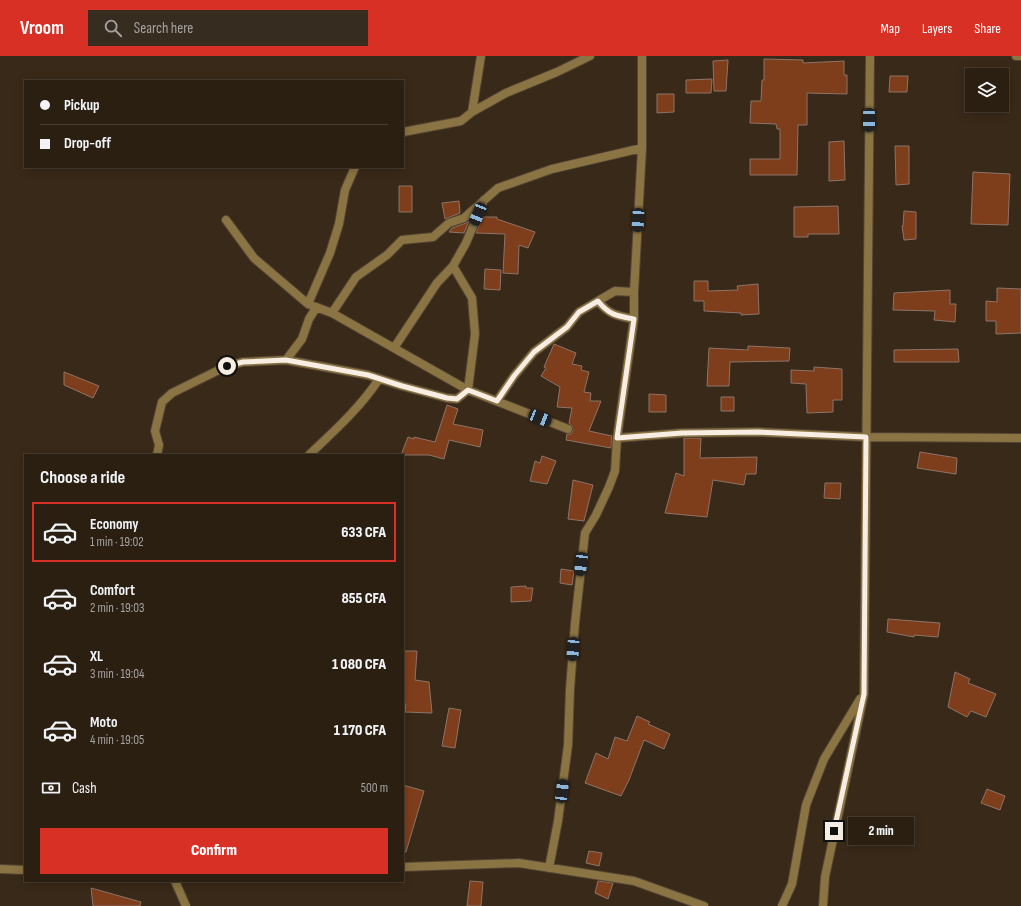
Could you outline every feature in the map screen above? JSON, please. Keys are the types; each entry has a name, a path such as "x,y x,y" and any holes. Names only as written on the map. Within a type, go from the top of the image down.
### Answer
{"street":[{"path":"472,112 481,56"},
{"path":"404,132 461,121 472,112 506,93 557,72 590,56"},
{"path":"549,868 558,821 568,746 570,689 575,623 585,533 610,487 615,471 617,438 634,319 634,292 642,148 642,56"},
{"path":"823,906 825,877 864,694 870,56"},
{"path":"1016,56 1021,56"},
{"path":"332,313 356,277 387,255 402,240 433,237 449,224 464,218 498,188 552,169 642,148"},
{"path":"308,304 330,253 339,224 345,190 355,168"},
{"path":"394,348 437,283 453,266 466,243 484,200"},
{"path":"226,220 254,258 308,304 332,313 468,390 568,429"},
{"path":"157,454 158,445 155,431 162,402 172,393 227,366 243,362 286,360 368,375 447,398 457,399 468,390 475,334 472,298 453,266"},
{"path":"497,401 514,376 534,352 567,327 579,312 615,291 634,292"},
{"path":"598,301 613,315 634,319"},
{"path":"286,360 302,339 309,319 316,308"},
{"path":"310,454 352,413 370,393 379,379"},
{"path":"617,438 682,433 758,432 866,437 1021,438"},
{"path":"782,906 792,884 806,805 824,759 864,694"},
{"path":"404,867 519,863 634,881 704,906"},
{"path":"0,869 24,870"},
{"path":"175,882 186,906"}],"building":[{"path":"764,59 803,60 803,63 844,61 844,75 847,75 847,94 807,93 807,125 798,125 797,175 750,175 750,159 780,159 780,129 777,129 776,124 750,123 751,101 761,101 762,80 764,80"},
{"path":"728,60 726,91 714,91 713,61"},
{"path":"890,76 908,76 907,92 889,92"},
{"path":"712,79 711,93 686,93 686,80"},
{"path":"657,94 674,94 674,112 657,113"},
{"path":"844,141 845,180 829,181 829,142"},
{"path":"895,146 909,146 909,184 896,185"},
{"path":"973,172 1010,174 1008,225 971,224"},
{"path":"399,186 412,186 412,212 399,212"},
{"path":"459,201 460,213 445,219 442,203"},
{"path":"838,206 839,234 808,234 808,237 794,237 794,207"},
{"path":"904,211 916,212 916,239 904,240 902,226"},
{"path":"483,217 497,217 497,219 535,232 528,248 519,245 518,274 503,273 505,234 476,233"},
{"path":"469,221 464,233 449,232 452,228"},
{"path":"485,269 501,270 500,290 484,289"},
{"path":"694,281 708,281 708,291 738,290 737,286 758,284 759,314 741,315 741,313 704,311 704,301 694,301"},
{"path":"997,288 1021,289 1021,333 996,334 996,321 986,321 986,301 997,302"},
{"path":"950,290 950,304 956,304 955,322 934,320 935,311 893,310 894,293"},
{"path":"554,344 576,353 572,364 582,366 581,370 589,372 584,392 591,393 590,401 601,401 589,431 612,436 611,448 566,440 567,434 571,434 573,431 572,426 569,423 572,408 557,407 560,387 541,376 546,368 544,367"},
{"path":"748,346 790,348 789,361 730,362 729,386 707,386 709,348 748,350"},
{"path":"958,349 959,362 894,362 894,350"},
{"path":"814,367 842,369 842,400 833,400 833,412 807,413 806,384 791,383 791,370 814,371"},
{"path":"64,372 99,386 93,398 64,385"},
{"path":"649,394 666,395 666,412 649,412"},
{"path":"721,397 734,397 734,411 721,411"},
{"path":"447,405 458,409 453,424 483,430 480,447 449,440 444,459 429,455 401,454 408,437 435,442"},
{"path":"684,438 701,438 700,458 757,457 756,474 746,474 744,485 713,480 707,517 665,513 676,473 684,476"},
{"path":"920,452 957,458 956,474 917,468"},
{"path":"542,456 556,461 547,484 530,481 535,461 540,463"},
{"path":"573,480 593,485 584,521 568,519"},
{"path":"825,483 841,483 840,499 824,498"},
{"path":"561,569 574,571 572,585 560,583"},
{"path":"526,586 526,588 533,588 531,601 511,602 511,587"},
{"path":"888,619 940,623 938,637 914,635 914,637 887,632"},
{"path":"404,651 417,651 415,680 429,682 432,713 405,712 406,704 404,704"},
{"path":"955,672 970,679 968,683 996,694 986,717 971,711 967,717 948,707"},
{"path":"449,708 461,710 455,748 442,746"},
{"path":"637,716 650,722 648,724 670,734 664,749 644,740 629,780 621,796 585,783 596,753 608,759 615,737 627,741"},
{"path":"404,785 424,791 406,852 404,852"},
{"path":"987,789 1005,796 1000,810 981,803"},
{"path":"589,851 602,853 599,866 586,863"},
{"path":"470,881 483,882 481,906 467,906"},
{"path":"598,881 613,883 608,899 595,893"},
{"path":"91,888 141,902 140,906 93,906"}],"route":[{"path":"227,366 243,362 286,360 368,375 447,398 457,399 468,390 497,401 514,376 534,352 567,327 579,312 598,301 613,315 634,319 617,438 682,433 758,432 866,437 864,694 834,831"}]}
